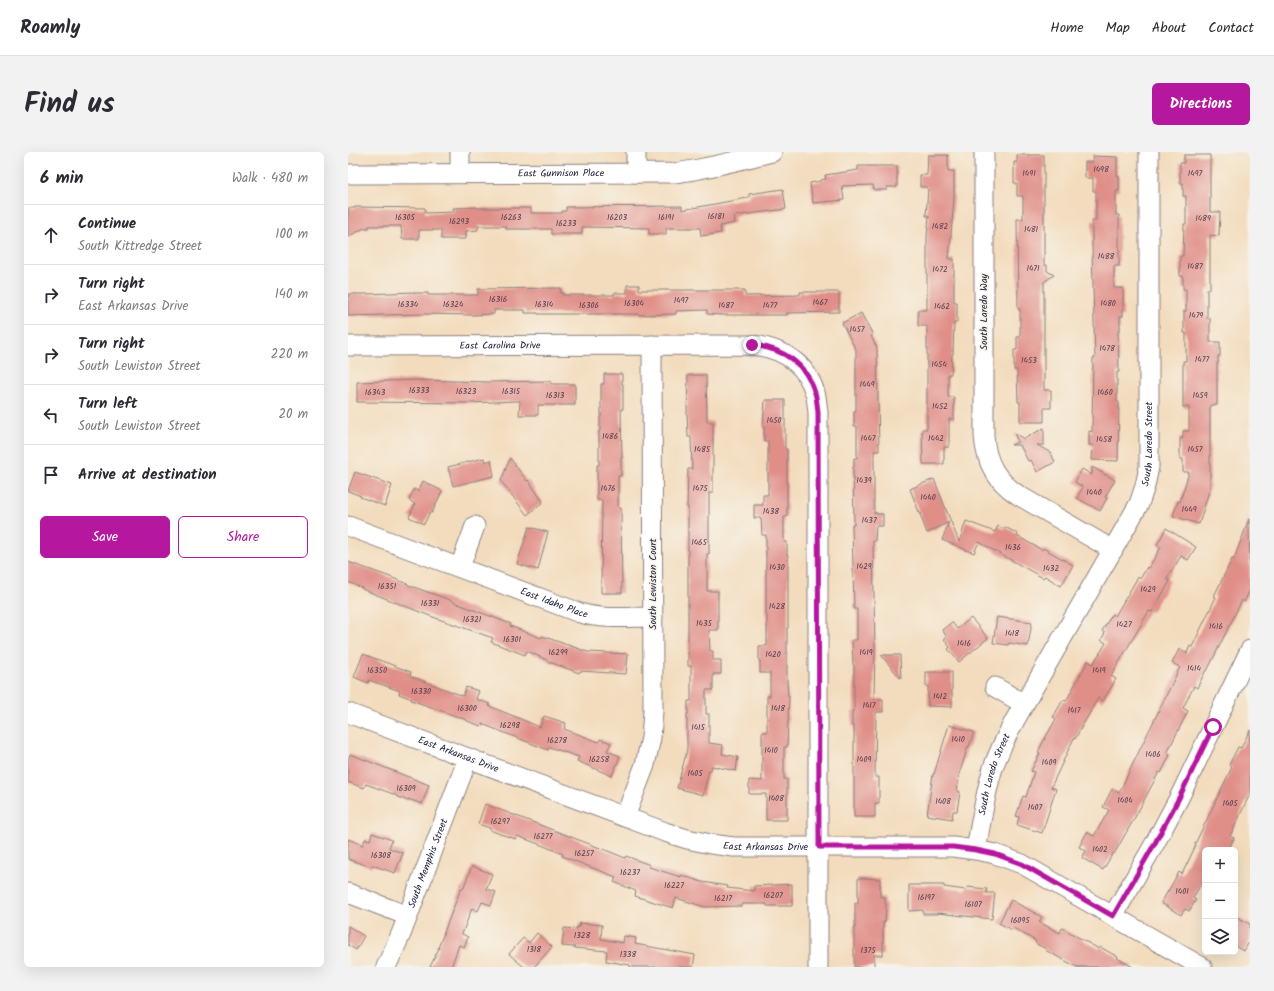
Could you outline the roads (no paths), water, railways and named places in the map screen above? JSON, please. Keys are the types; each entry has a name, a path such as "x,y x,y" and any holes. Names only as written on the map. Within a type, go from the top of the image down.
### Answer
{"street":[{"path":"460,152 460,174"},
{"path":"636,152 636,173"},
{"name":"East Gunnison Place","path":"348,174 674,173 697,170 772,152"},
{"name":"South Laredo Way","path":"984,152 984,446 987,457 987,474 1018,496 1113,550"},
{"name":"South Laredo Street","path":"976,850 984,802 993,768 1003,744 1024,704 1139,504 1145,486 1149,467 1150,152"},
{"name":"East Carolina Drive","path":"348,346 752,345 772,349 802,361 816,394 818,412 818,967"},
{"name":"South Lewiston Court","path":"625,817 644,765 651,738 653,712 652,346"},
{"name":"East Idaho Place","path":"348,526 591,616 606,618 653,617"},
{"path":"460,567 475,526"},
{"path":"1113,916 1180,796 1250,650"},
{"path":"995,687 1024,704"},
{"name":"East Arkansas Drive","path":"348,713 687,839 734,847 953,847 995,854 1022,864 1202,967"},
{"name":"South Memphis Street","path":"386,967 408,916 468,758"},
{"path":"348,893 408,916"}]}
